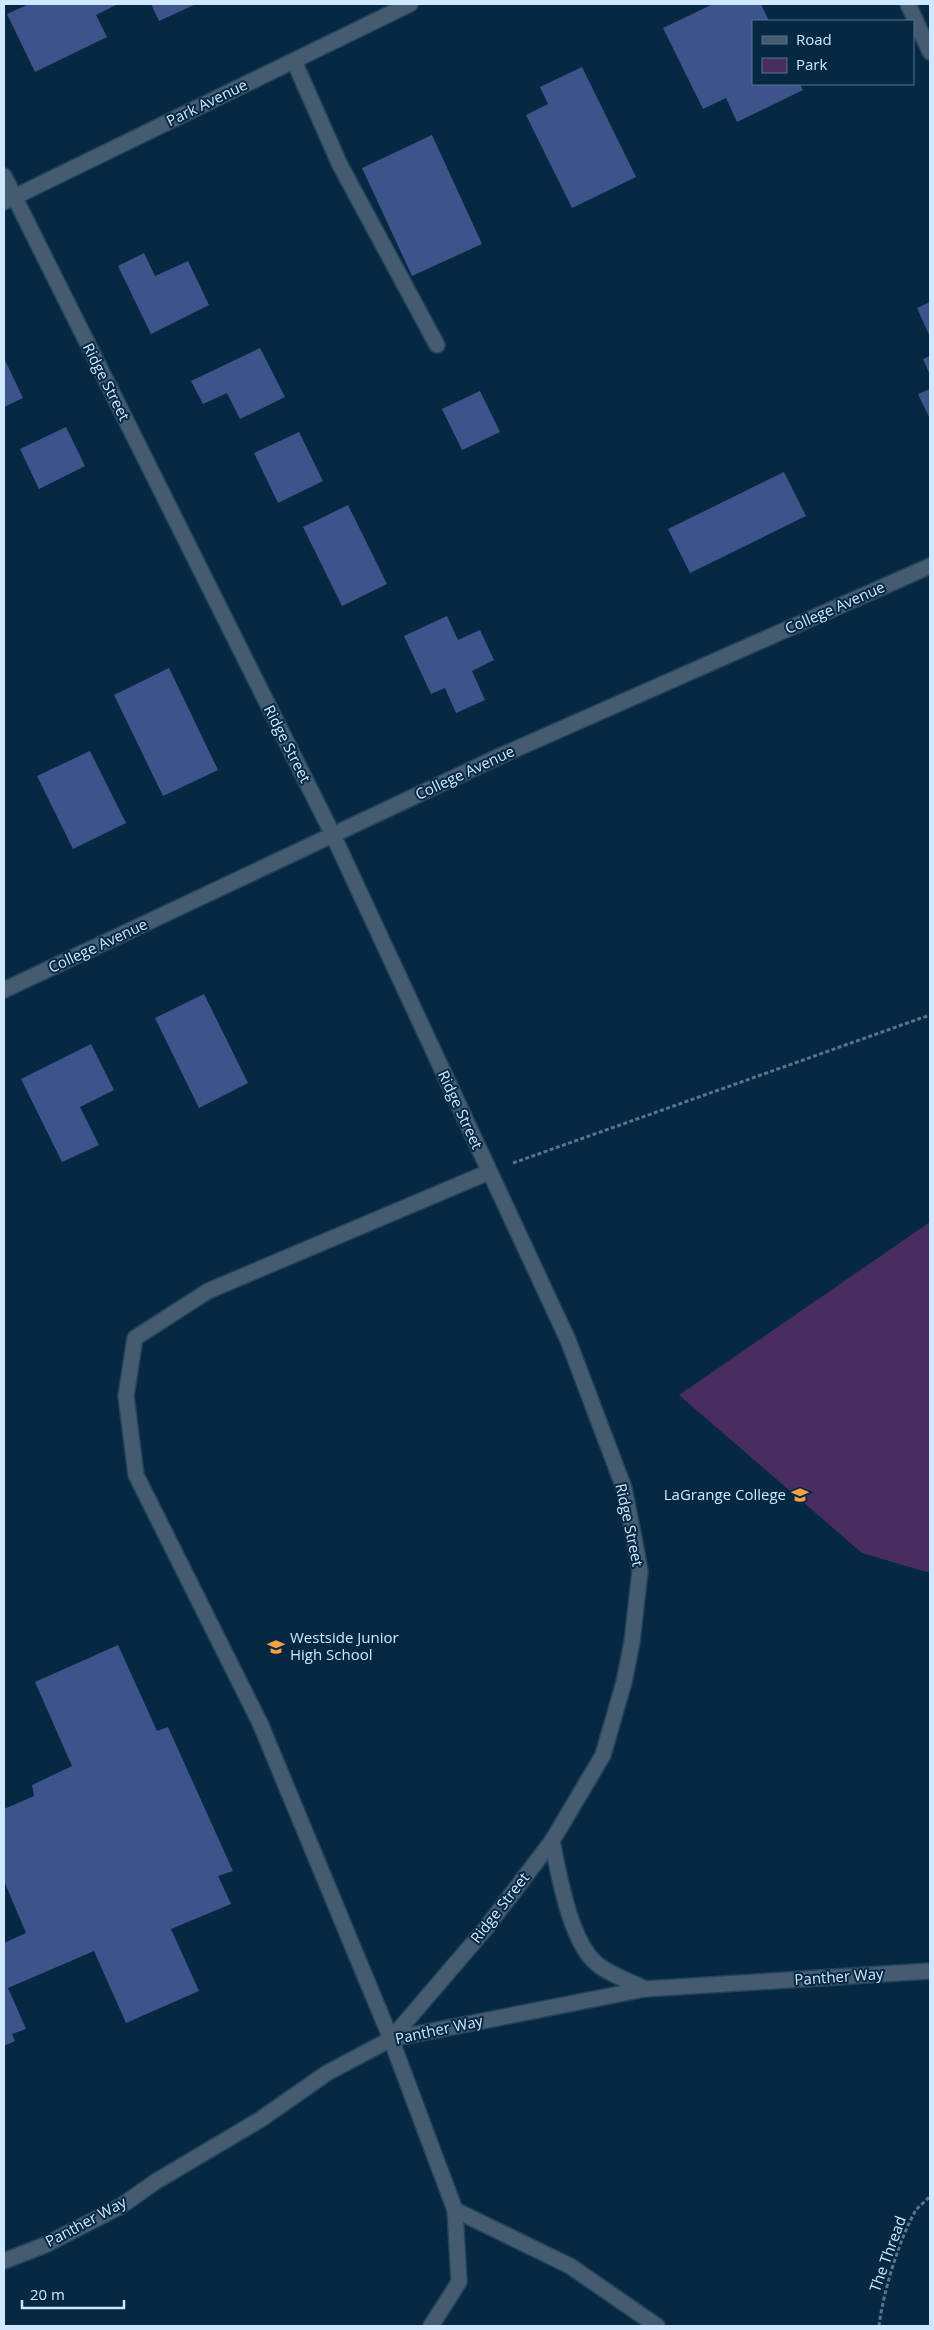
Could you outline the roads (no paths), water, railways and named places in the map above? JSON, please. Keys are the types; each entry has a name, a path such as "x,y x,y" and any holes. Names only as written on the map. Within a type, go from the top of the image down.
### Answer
{"street":[{"name":"Park Avenue","path":"9,200 410,4"},
{"path":"908,4 930,52"},
{"path":"294,61 340,165 437,345"},
{"name":"Ridge Street","path":"4,176 9,200 333,835 568,1340 624,1488 640,1571 632,1642 624,1682 603,1754 552,1842 486,1928 391,2039"},
{"name":"College Avenue","path":"4,990 500,756 930,566"},
{"path":"431,2326 459,2282 455,2210 391,2039 260,1723 136,1475 126,1396 135,1338 208,1291 489,1172"},
{"path":"552,1842 563,1895 581,1943 597,1964 645,1989"},
{"name":"Panther Way","path":"4,2261 45,2245 121,2206 154,2182 261,2119 328,2073 391,2039 645,1989 930,1971"},
{"path":"455,2210 570,2266 657,2326"}],"place":[{"name":"LaGrange College","path":"800,1495"},
{"name":"Westside Junior High School","path":"276,1647"}]}
